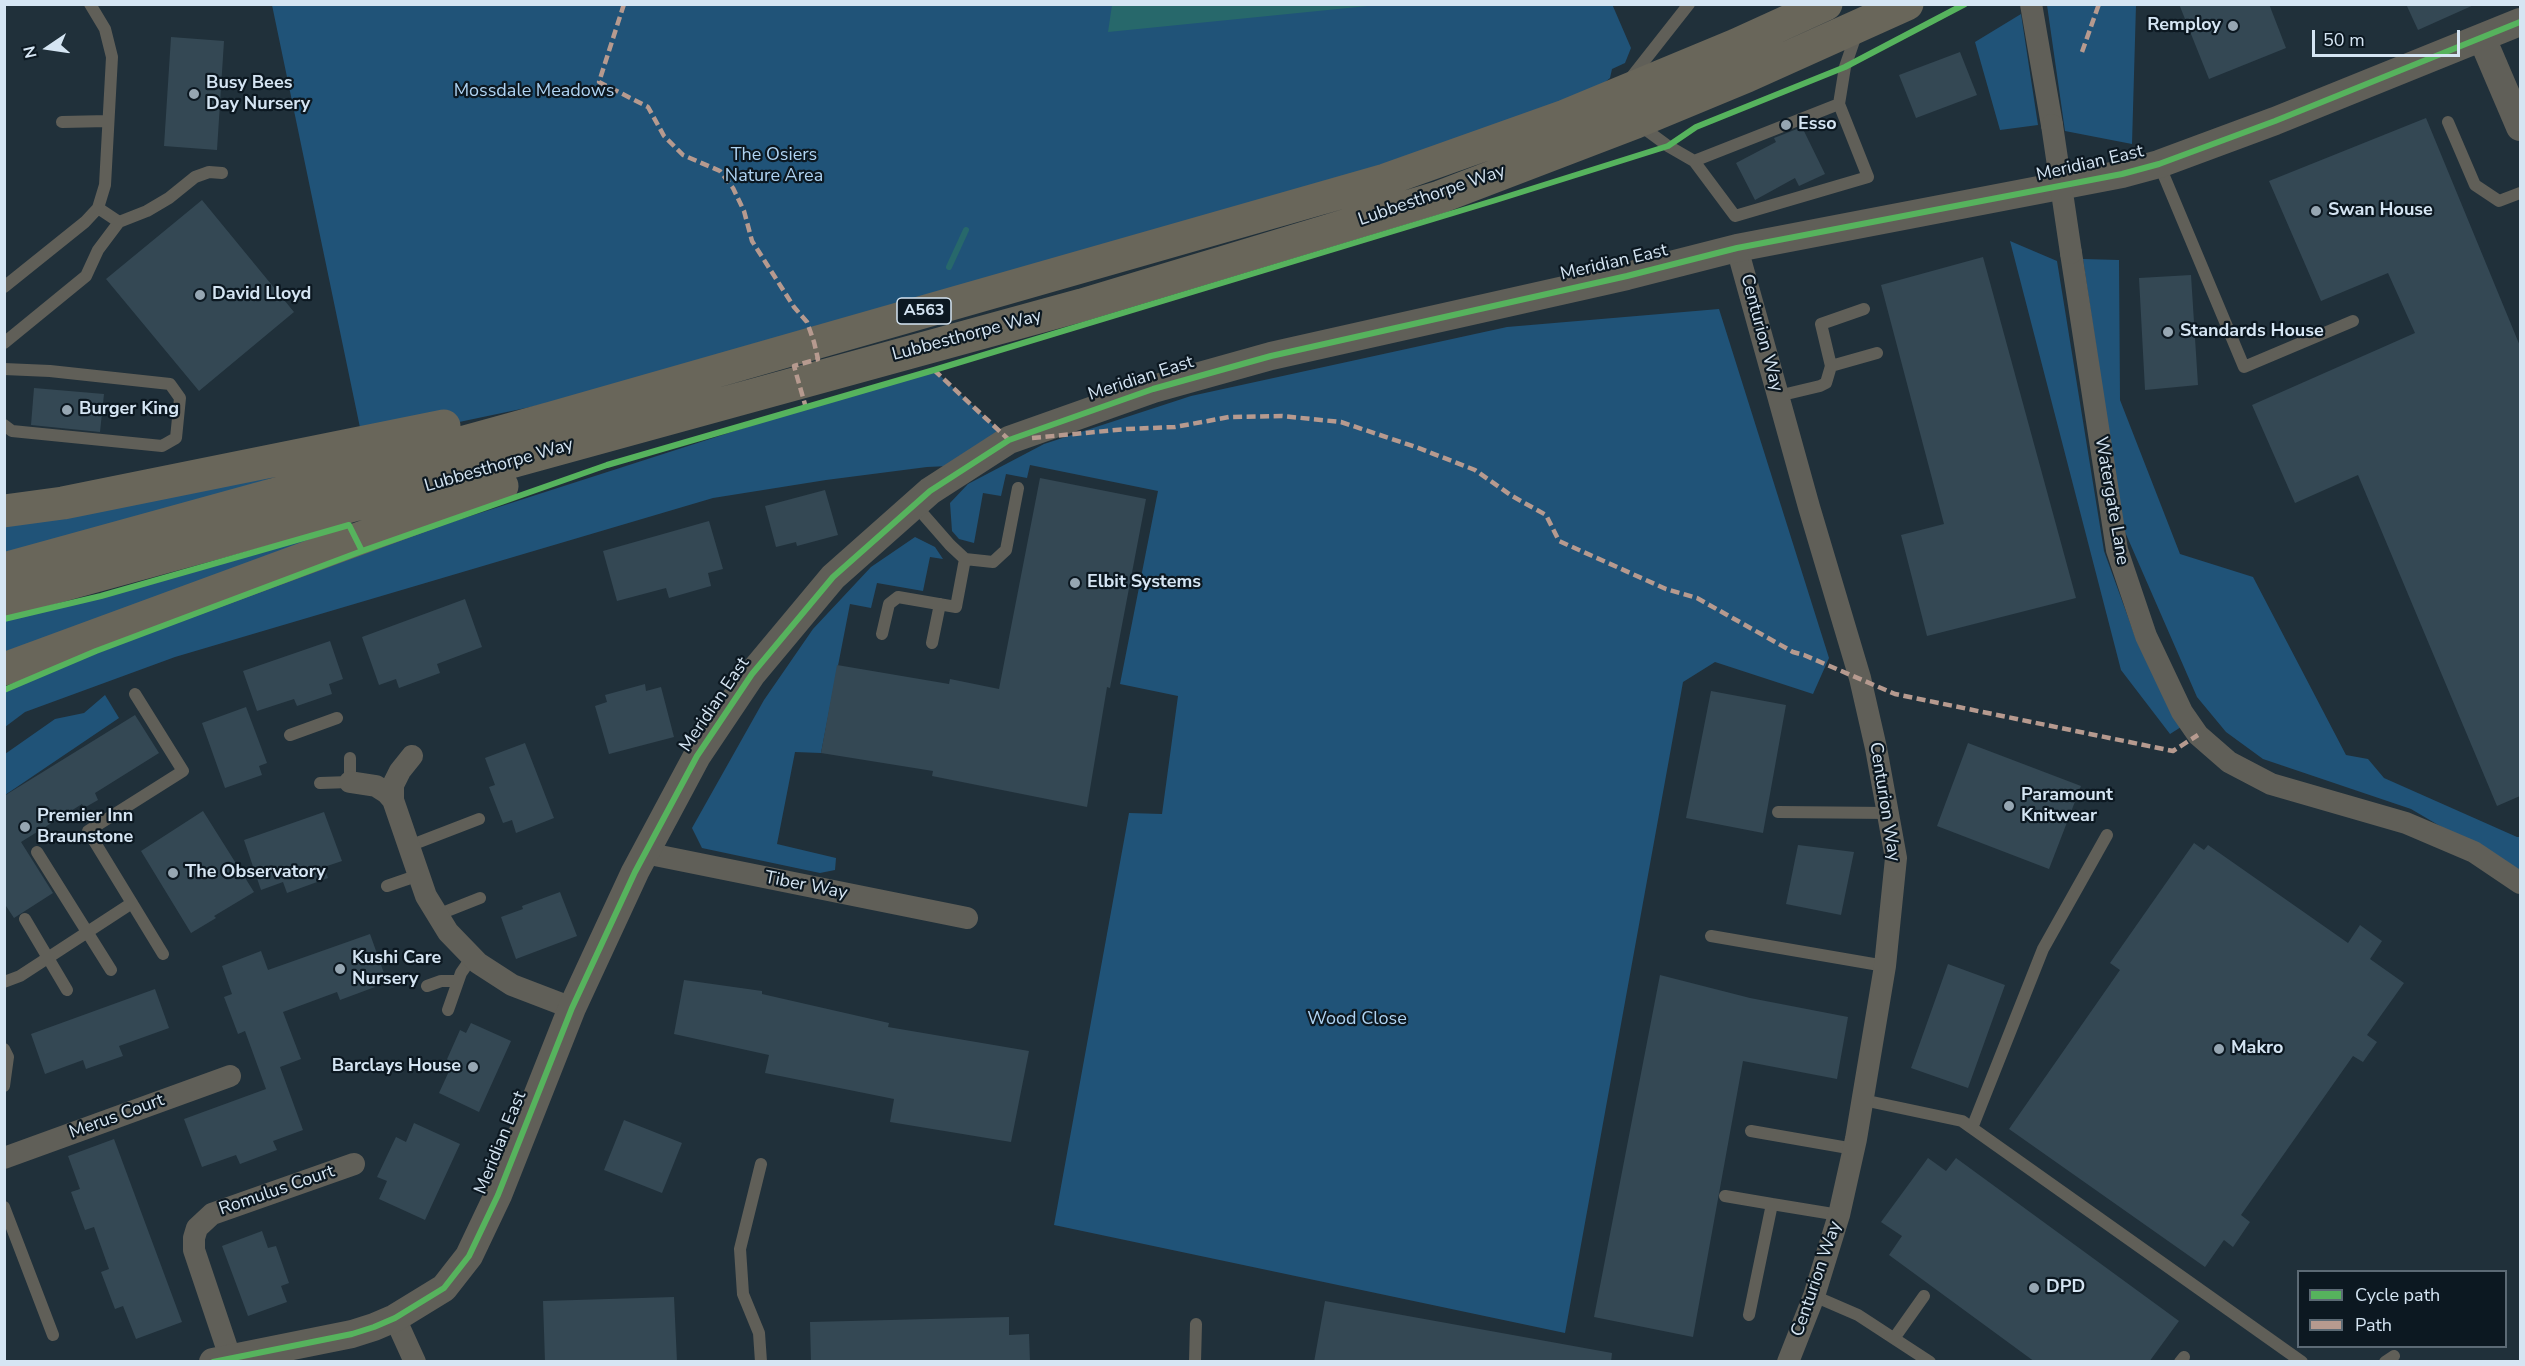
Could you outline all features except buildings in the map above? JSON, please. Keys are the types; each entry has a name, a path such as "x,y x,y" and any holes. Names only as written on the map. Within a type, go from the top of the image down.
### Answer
{"highway":[{"name":"Lubbesthorpe Way","path":"4,569 552,418 1385,180 1565,116 1736,45 1826,4"},
{"name":"Lubbesthorpe Way","path":"4,601 1082,304 1429,200 1636,122 1858,28 1907,4"},
{"path":"4,511 36,508 105,495 740,363"},
{"path":"4,669 356,538 758,393"}],"street":[{"name":"Watergate Lane","path":"2031,4 2052,125 2117,550 2146,636 2182,712 2198,735 2229,762 2271,784 2406,823 2474,852 2520,883"},
{"name":"Meridian East","path":"222,1359 352,1334 395,1318 444,1288 469,1257 498,1195 572,1008 645,853 697,756 752,674 833,577 930,491 1009,440 1153,389 1271,356 1615,279 1737,248 2071,185 2159,164 2275,121 2520,22"},
{"path":"2482,39 2520,127"},
{"name":"Centurion Way","path":"1737,248 1860,678 1896,858 1885,966 1854,1149 1839,1215 1814,1296 1788,1362"},
{"path":"414,748 393,785 393,800 426,896 437,915 448,932 472,957 512,985 572,1008"},
{"path":"350,782 376,786 393,800"},
{"name":"Tiber Way","path":"645,853 967,918"},
{"name":"Merus Court","path":"4,1158 230,1076"},
{"name":"Romulus Court","path":"222,1359 194,1250 197,1228 212,1214 354,1164"},
{"path":"395,1318 416,1362"}],"lane":[{"path":"4,287 85,222 98,208 105,185 112,57 105,29 90,4"},
{"path":"1620,92 1689,4"},
{"path":"1636,122 1668,146 1694,160 1736,216 1868,177 1839,104 1845,67 1858,28"},
{"path":"1694,160 1839,104"},
{"path":"62,122 108,121"},
{"path":"2448,122 2475,185 2499,201 2520,193"},
{"path":"2159,164 2244,367 2353,321"},
{"path":"4,343 86,276 98,250 119,222 147,211 169,198 195,177 209,172 222,173"},
{"path":"98,208 119,222"},
{"path":"1778,396 1826,383 1831,366 1821,324 1864,309"},
{"path":"1831,366 1877,353"},
{"path":"4,369 50,371 170,384 180,398 176,438 162,446 12,431 4,425"},
{"path":"915,505 965,559 993,562 1006,550 1018,488"},
{"path":"882,634 889,604 898,597 956,606 965,559"},
{"path":"932,643 940,604"},
{"path":"135,694 183,771 88,831 163,954"},
{"path":"290,735 337,718"},
{"path":"320,783 350,782 350,758"},
{"path":"1778,812 1888,813"},
{"path":"409,846 479,819"},
{"path":"1972,1128 2043,949 2108,835"},
{"path":"37,852 111,970"},
{"path":"387,886 419,874"},
{"path":"437,915 480,898"},
{"path":"4,982 20,976 132,903"},
{"path":"25,919 68,990"},
{"path":"1711,936 1885,966"},
{"path":"448,1010 458,981 472,957"},
{"path":"427,986 441,981 458,981"},
{"path":"4,1049 8,1057 4,1086"},
{"path":"1863,1100 1962,1121 2302,1362"},
{"path":"1751,1131 1854,1149"},
{"path":"761,1164 740,1249 743,1294 759,1333 761,1362"},
{"path":"1725,1196 1839,1215"},
{"path":"1749,1315 1772,1204"},
{"path":"4,1207 53,1335"},
{"path":"1814,1296 1858,1315 1930,1362"},
{"path":"1894,1337 1924,1296"},
{"path":"1195,1362 1196,1324"}],"green space":[{"name":"The Osiers Nature Area","path":"1612,4 1631,48 1625,63 1612,69 1610,78 1565,116 740,363 402,434 5,569 5,511 363,442 272,5"},
{"path":"2047,5 2136,5 2132,144 2065,131"},
{"path":"2021,14 2038,125 2000,130 1975,42"},
{"path":"2010,241 2057,261 2104,551 2136,639 2181,727 2170,734 2121,670"},
{"path":"2083,259 2119,260 2120,400 2180,554 2253,577 2346,755 2368,759 2384,778 2520,837 2520,873 2411,809 2263,759 2226,732 2197,697 2122,525"},
{"name":"Wood Close","path":"1719,309 1829,658 1813,694 1715,662 1683,682 1565,1333 1054,1225 1129,813 1162,814 1178,696 1120,684 1158,491 1030,465 1027,478 1006,474 1001,496 983,493 974,543 959,539 952,531 950,503 968,484 1044,444 1191,396 1507,327"},
{"path":"934,370 1009,440 971,465 927,467 713,498 175,657 25,712 5,727 5,690 96,651 362,551 806,408"},
{"path":"349,525 5,669 5,619 101,596"},
{"path":"915,537 935,547 943,559 930,557 923,591 877,583 871,608 850,604 821,753 795,752 777,844 836,858 835,870 820,873 702,848 692,828 764,700 813,629 871,567"},
{"path":"105,695 119,718 5,795 5,754 55,719 84,713"}],"shaded area":[{"path":"1112,4 1378,5 1108,32"}],"waterway":[{"path":"949,267 966,230"}],"marked path":[{"path":"624,4 599,82 648,107 664,136 683,155 720,171 733,188 744,211 752,241 794,307 807,322 814,342 818,359 794,366 806,408"},
{"path":"2082,52 2099,4"},
{"path":"934,370 1009,440 1014,440"},
{"path":"1032,438 1175,427 1229,417 1282,416 1341,422 1475,470 1512,496 1546,515 1559,541 1666,589 1697,598 1793,652 1895,694 2173,751 2198,735"}],"cycle path":[{"path":"4,690 96,651 362,551 607,465 934,370 1668,146 1696,127 1845,67 1965,4"},
{"path":"213,1362 352,1334 374,1327 395,1318 444,1288 469,1256 498,1195 572,1008 635,872 697,756 752,674 833,577 930,491 1009,440 1153,389 1271,356 1627,276 1737,248 2122,174 2159,164 2275,121 2520,22"},
{"path":"4,619 101,596 349,525 362,551"}],"place":[{"name":"Remploy","path":"2233,26"},
{"name":"Busy Bees Day Nursery","path":"194,94"},
{"name":"Esso","path":"1786,125"},
{"name":"Swan House","path":"2316,211"},
{"name":"David Lloyd","path":"200,295"},
{"name":"Standards House","path":"2168,332"},
{"name":"Burger King","path":"67,410"},
{"name":"Elbit Systems","path":"1075,583"},
{"name":"Paramount Knitwear","path":"2009,806"},
{"name":"Premier Inn Braunstone","path":"25,827"},
{"name":"The Observatory","path":"173,873"},
{"name":"Kushi Care Nursery","path":"340,969"},
{"name":"Makro","path":"2219,1049"},
{"name":"Barclays House","path":"473,1067"},
{"name":"DPD","path":"2034,1288"}],"park label":[{"name":"Mossdale Meadows","path":"534,92"}]}
